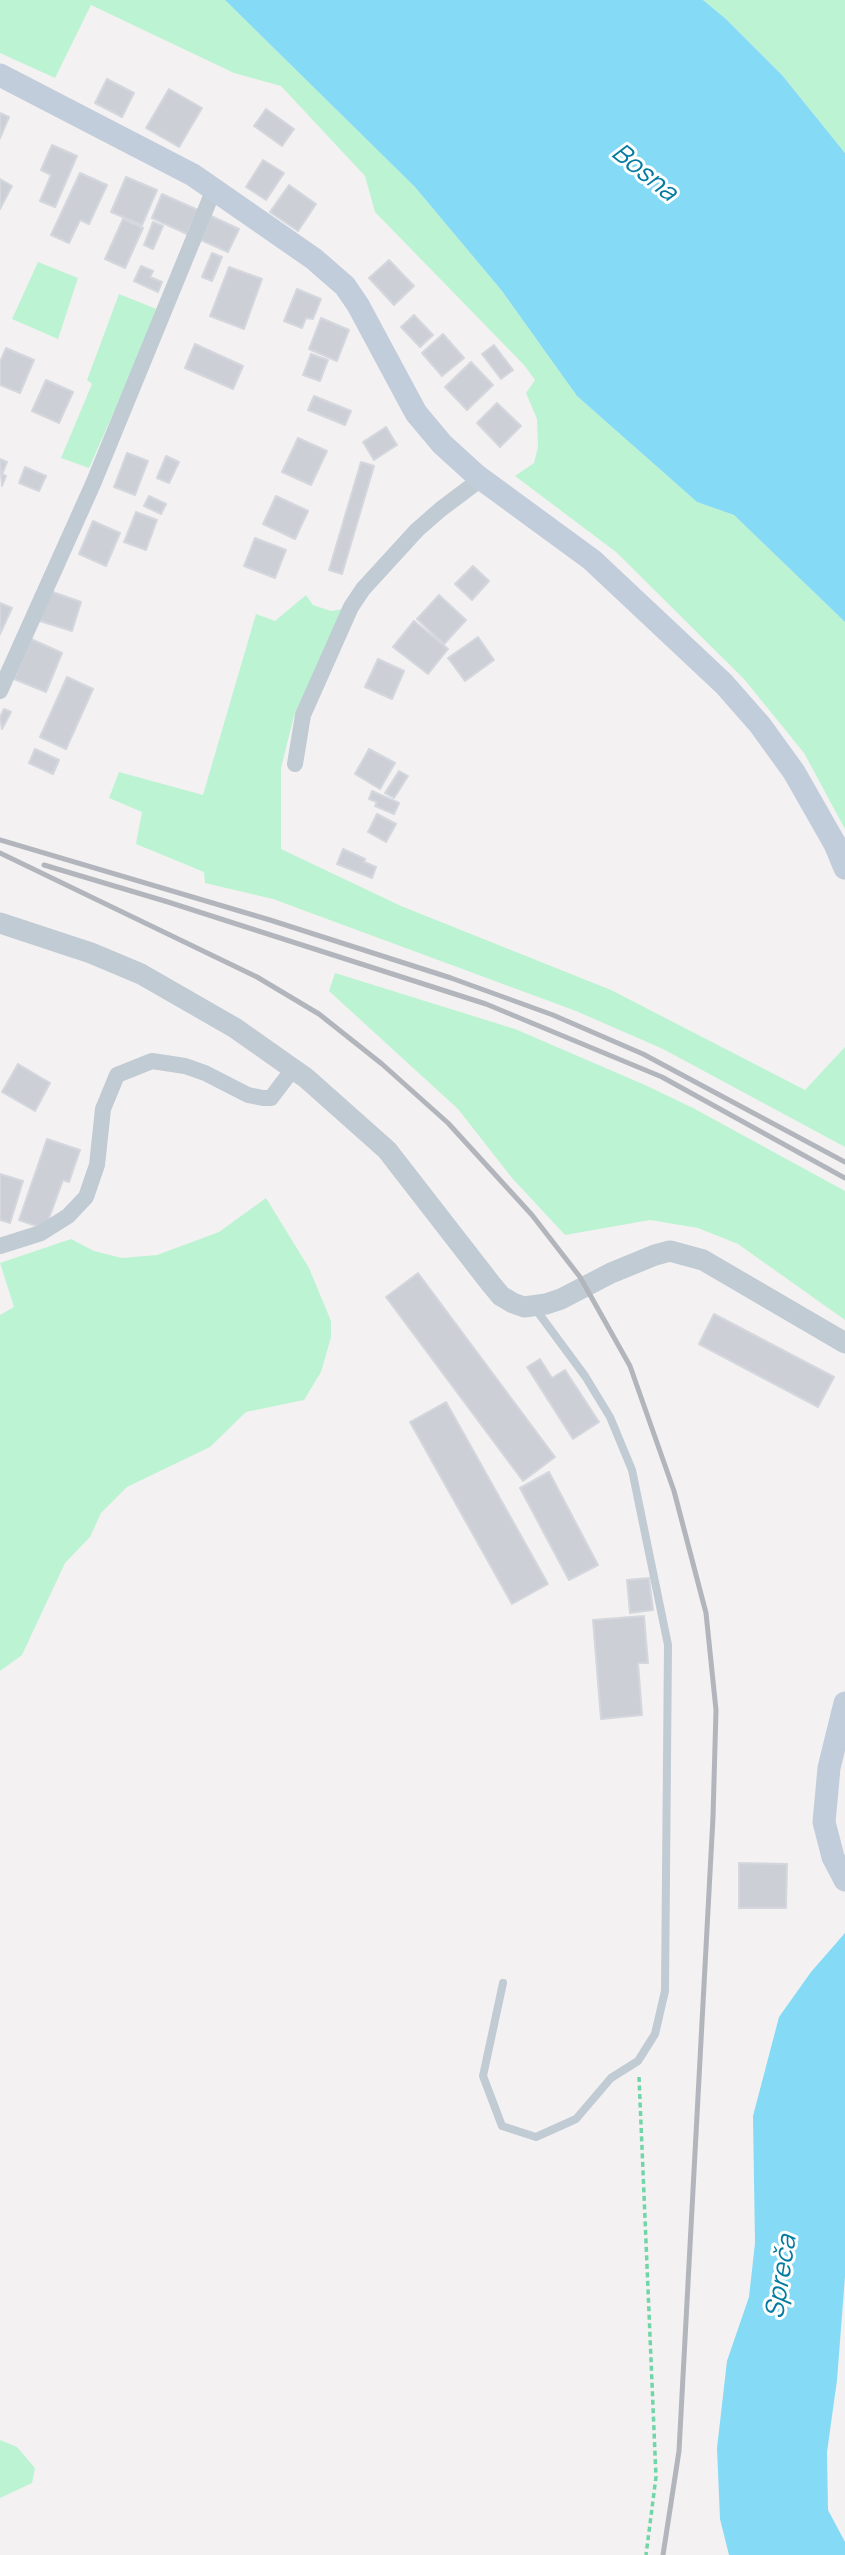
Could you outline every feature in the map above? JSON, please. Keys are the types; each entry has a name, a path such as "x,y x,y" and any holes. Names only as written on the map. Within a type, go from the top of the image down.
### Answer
{"main road":[{"path":"0,75 181,169 214,189 314,259 345,286 416,413 442,444 481,479 592,560 724,684 760,725 794,772 835,844 845,868"},
{"path":"845,1703 830,1768 824,1822 833,1857 845,1880"}],"street":[{"path":"0,691 93,485 214,189"},
{"path":"295,764 303,715 351,607 363,589 417,530 481,479"},
{"path":"0,923 91,953 141,974 235,1028 293,1069 387,1150 501,1296 524,1307 534,1307 561,1299 633,1264 670,1251 703,1260 845,1343"},
{"path":"0,1246 41,1233 68,1216 86,1197 97,1165 103,1109 117,1075 152,1061 185,1066 205,1073 247,1095 263,1098 271,1097 293,1069"}],"lane":[{"path":"503,1983 483,2076 502,2126 536,2137 576,2119 611,2078 638,2060 655,2035 665,1991 668,1646 632,1469 610,1417 585,1376 534,1307"}],"path":[{"path":"638,2060 656,2477 646,2555"}],"green space":[{"path":"0,0 225,0 415,187 502,291 577,396 697,502 734,515 845,622 845,829 804,753 744,679 616,552 515,476 534,463 538,447 537,419 526,393 535,380 524,365 375,212 365,176 281,86 234,73 91,5 55,78 0,53"},
{"path":"703,0 845,0 845,153 782,75"},
{"path":"38,262 78,278 58,339 12,319"},
{"path":"119,294 159,310 89,468 61,458 92,384 87,380"},
{"path":"306,595 313,605 331,611 343,609 294,716 281,768 281,849 401,906 611,990 805,1090 845,1047 845,1147 663,1049 576,1011 273,899 205,883 204,872 136,844 142,812 109,798 119,772 203,795 256,614 275,621"},
{"path":"335,973 515,1029 693,1108 845,1191 845,1320 738,1244 698,1228 650,1220 565,1235 512,1178 458,1109 329,991"},
{"path":"266,1198 309,1268 331,1321 331,1337 321,1372 304,1400 246,1412 210,1447 127,1487 101,1513 90,1537 65,1563 22,1655 0,1671 0,1315 14,1307 0,1263 71,1239 94,1251 122,1258 157,1255 219,1232"},
{"path":"0,2440 17,2447 35,2468 32,2483 0,2498"}],"water":[{"name":"Bosna","path":"225,0 703,0 782,75 845,153 845,622 734,515 697,502 577,396 502,291 415,187"},
{"name":"Spreča","path":"845,1933 845,2276 837,2380 827,2452 828,2510 845,2542 845,2555 729,2555 720,2519 717,2448 727,2361 749,2297 755,2243 753,2116 779,2017 811,1972"}],"building":[{"path":"107,79 134,93 122,117 95,103"},
{"path":"169,89 202,108 179,147 146,128"},
{"path":"266,109 294,129 282,146 254,126"},
{"path":"0,113 9,117 0,138"},
{"path":"52,145 77,156 55,207 40,201 51,175 41,170"},
{"path":"263,160 284,173 266,200 246,187"},
{"path":"80,173 107,185 89,224 80,220 69,243 51,235"},
{"path":"126,177 157,190 142,225 111,212"},
{"path":"0,179 12,186 0,209"},
{"path":"289,185 316,204 298,231 270,212"},
{"path":"162,194 198,210 187,234 152,218"},
{"path":"211,216 239,229 228,252 201,240"},
{"path":"123,219 143,228 125,268 105,259"},
{"path":"153,222 163,226 153,249 144,245"},
{"path":"212,253 222,257 212,281 202,277"},
{"path":"389,260 414,286 394,305 369,278"},
{"path":"141,266 153,271 150,277 162,282 158,292 134,281"},
{"path":"229,267 262,279 244,329 210,316"},
{"path":"297,289 321,299 313,319 306,318 302,328 284,321"},
{"path":"414,315 433,335 420,347 401,327"},
{"path":"321,318 349,330 337,361 309,349"},
{"path":"443,334 464,358 442,376 422,353"},
{"path":"195,344 243,366 233,389 185,368"},
{"path":"494,345 513,370 501,379 482,354"},
{"path":"6,348 34,360 20,393 0,385 0,362"},
{"path":"311,354 328,360 320,381 303,375"},
{"path":"471,362 493,385 467,410 445,387"},
{"path":"46,380 73,392 59,423 32,411"},
{"path":"314,396 351,411 345,425 308,410"},
{"path":"497,403 521,426 500,447 477,423"},
{"path":"386,427 397,445 374,460 363,442"},
{"path":"298,438 327,451 311,485 282,472"},
{"path":"127,453 148,461 135,495 114,487"},
{"path":"166,456 179,462 169,483 157,478"},
{"path":"0,459 7,462 2,474 6,476 2,486"},
{"path":"361,462 374,466 342,574 329,570"},
{"path":"25,467 46,476 39,491 19,483"},
{"path":"149,496 166,504 161,514 144,506"},
{"path":"276,496 308,511 295,539 263,524"},
{"path":"136,512 157,520 146,550 124,542"},
{"path":"93,521 120,533 106,566 79,554"},
{"path":"255,538 286,550 275,578 244,566"},
{"path":"473,566 489,581 472,600 455,584"},
{"path":"50,591 81,602 72,631 40,621"},
{"path":"439,595 466,620 444,644 417,619"},
{"path":"0,603 12,608 0,634"},
{"path":"414,621 448,649 428,674 393,647"},
{"path":"478,637 494,660 465,681 448,658"},
{"path":"31,639 62,653 46,692 14,679"},
{"path":"378,659 404,671 392,699 365,687"},
{"path":"67,677 93,689 66,749 40,737"},
{"path":"4,709 11,712 2,729 0,717"},
{"path":"35,749 59,760 53,774 29,763"},
{"path":"369,749 395,763 380,789 355,774"},
{"path":"399,771 408,776 394,798 385,793"},
{"path":"372,791 399,803 394,814 375,806 377,802 369,799"},
{"path":"377,814 396,824 386,842 368,832"},
{"path":"343,849 376,867 372,878 337,864"},
{"path":"18,1064 50,1083 35,1111 2,1092"},
{"path":"47,1139 80,1150 69,1182 63,1180 45,1229 19,1220"},
{"path":"0,1174 23,1181 10,1223 0,1220"},
{"path":"418,1273 555,1457 523,1481 386,1297"},
{"path":"714,1314 834,1377 818,1407 699,1344"},
{"path":"540,1359 552,1378 565,1370 599,1422 573,1439 527,1367"},
{"path":"446,1402 548,1584 512,1604 410,1422"},
{"path":"549,1472 598,1565 569,1580 520,1488"},
{"path":"649,1578 653,1610 630,1613 627,1580"},
{"path":"644,1616 648,1663 638,1663 642,1715 601,1719 593,1620"},
{"path":"739,1863 787,1864 786,1908 739,1908"}],"railway":[{"path":"0,840 270,920 451,978 553,1015 643,1054 845,1162"},
{"path":"0,853 257,977 319,1014 382,1064 448,1123 532,1215 580,1277 630,1366 674,1491 706,1613 716,1710 713,1817 679,2451 663,2555"},
{"path":"44,865 486,1004 662,1077 845,1178"}]}
